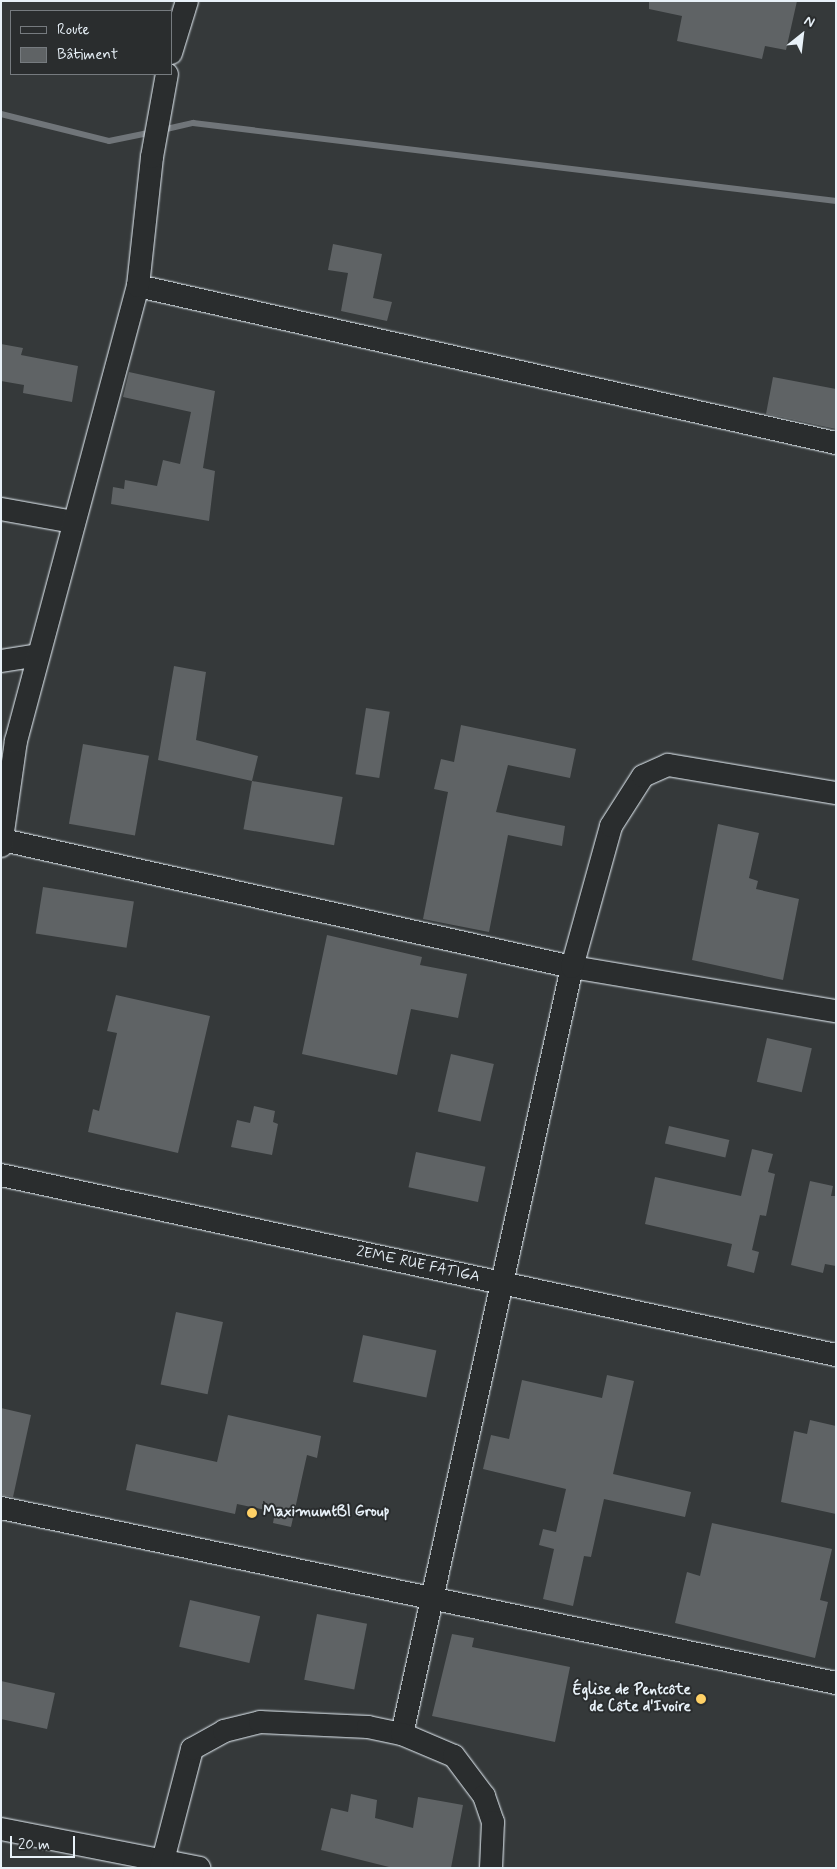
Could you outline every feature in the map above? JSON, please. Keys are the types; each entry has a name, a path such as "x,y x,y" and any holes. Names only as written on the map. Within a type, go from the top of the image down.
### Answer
{"street":[{"path":"172,49 183,8"},
{"path":"167,75 152,157 138,286 37,655 16,742 2,843 572,967 836,1011"},
{"path":"138,286 836,443"},
{"path":"1,509 73,522"},
{"path":"1,661 37,655"},
{"path":"402,1734 433,1600 500,1282 572,967 611,826 643,776 668,765 836,793"},
{"name":"2EME RUE FATIGA","path":"1,1175 836,1355"},
{"path":"1,1508 836,1683"},
{"path":"162,1863 192,1749 224,1731 260,1722 296,1722 368,1727 402,1734 454,1756 484,1796 493,1822 491,1868"},
{"path":"1,1828 162,1863 199,1868"}],"building":[{"path":"649,1 797,1 786,50 765,46 762,59 677,41 682,16 649,9"},
{"path":"333,244 382,254 373,298 392,302 387,321 341,311 348,273 328,270"},
{"path":"1,344 23,348 21,355 78,366 72,402 23,393 24,385 1,381"},
{"path":"129,372 215,391 203,468 215,471 209,521 111,504 113,487 124,489 125,480 157,486 163,460 180,464 191,412 123,397"},
{"path":"773,377 836,389 836,429 766,414"},
{"path":"174,666 206,672 196,740 258,756 252,781 158,760"},
{"path":"366,708 390,712 379,778 356,774"},
{"path":"461,725 576,749 570,778 508,765 496,812 565,826 562,846 508,835 489,932 423,919 448,792 434,789 441,759 454,762"},
{"path":"83,744 149,756 135,835 69,824"},
{"path":"252,781 343,797 334,845 243,829"},
{"path":"718,824 759,833 749,878 758,881 756,889 799,899 783,980 692,960"},
{"path":"43,887 134,901 127,948 36,933"},
{"path":"327,935 422,957 420,965 467,974 458,1018 411,1009 397,1075 302,1054"},
{"path":"116,995 210,1016 178,1153 88,1132 93,1109 99,1111 117,1033 107,1031"},
{"path":"767,1038 812,1048 802,1092 757,1082"},
{"path":"451,1054 494,1064 481,1121 438,1111"},
{"path":"254,1106 275,1111 273,1122 278,1124 272,1155 231,1147 237,1120 250,1123"},
{"path":"669,1126 729,1140 725,1157 665,1144"},
{"path":"752,1149 773,1154 768,1172 775,1174 766,1216 760,1215 752,1250 759,1252 754,1273 727,1266 732,1244 645,1224 655,1177 741,1196"},
{"path":"416,1152 485,1167 478,1202 409,1187"},
{"path":"810,1181 833,1186 831,1196 836,1196 836,1266 825,1264 823,1273 791,1265"},
{"path":"176,1312 223,1322 208,1394 161,1384"},
{"path":"363,1335 436,1351 426,1398 353,1382"},
{"path":"607,1375 634,1381 613,1474 691,1492 685,1517 604,1499 591,1557 584,1556 573,1606 543,1599 554,1549 539,1545 543,1529 556,1532 566,1489 483,1469 491,1435 509,1439 522,1380 602,1398"},
{"path":"1,1408 31,1415 13,1497 1,1495"},
{"path":"228,1415 321,1436 317,1458 307,1455 291,1527 273,1523 275,1512 237,1504 235,1514 126,1490 136,1444 217,1462"},
{"path":"810,1420 836,1426 836,1514 781,1502 794,1431 807,1434"},
{"path":"712,1523 832,1549 820,1600 828,1602 815,1658 675,1623 687,1572 700,1576"},
{"path":"190,1600 260,1616 249,1663 179,1647"},
{"path":"317,1614 367,1624 354,1690 304,1680"},
{"path":"452,1634 474,1638 472,1647 570,1667 555,1742 432,1716"},
{"path":"1,1681 55,1693 47,1729 1,1719"},
{"path":"351,1794 377,1800 375,1818 413,1828 418,1797 463,1805 451,1868 393,1868 321,1850 331,1808 348,1812"}],"waterway":[{"path":"1,114 109,141 153,132"},
{"path":"162,130 193,123 836,201"}],"place":[{"name":"MaximumtBl Group","path":"252,1513"},
{"name":"Église de Pentcôte de Côte d'Ivoire","path":"701,1699"}]}
